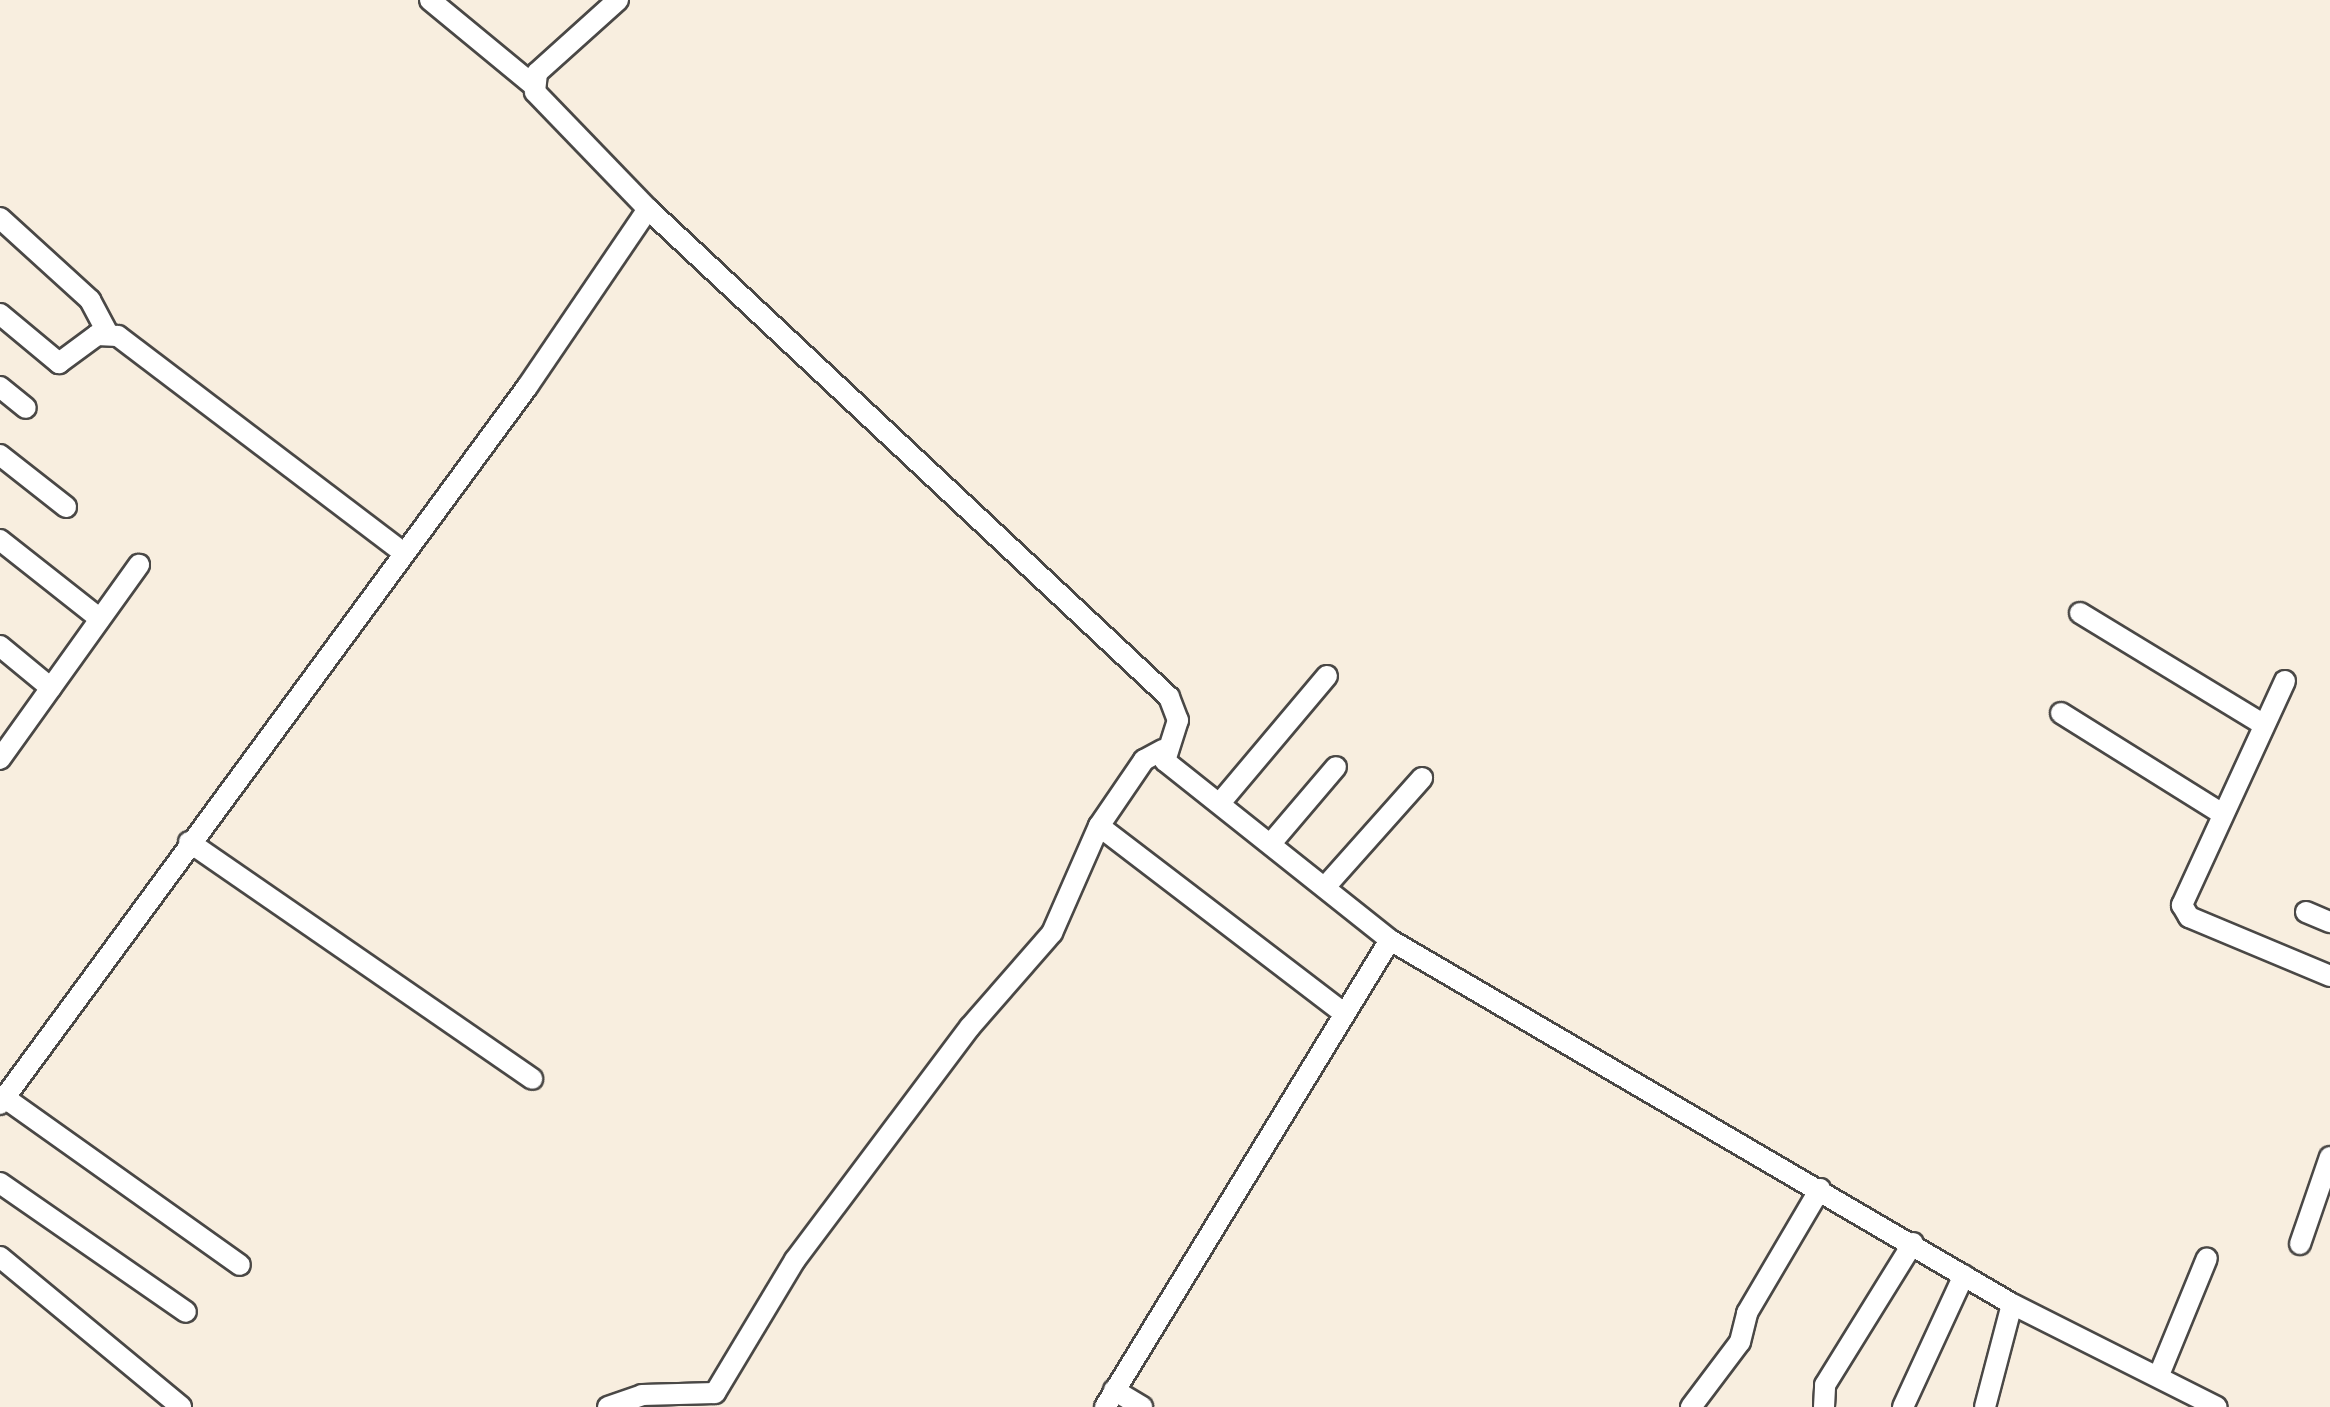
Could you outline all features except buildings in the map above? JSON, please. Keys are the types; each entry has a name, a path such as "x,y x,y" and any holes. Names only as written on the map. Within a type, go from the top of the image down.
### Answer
{"street":[{"path":"430,0 533,85 648,209 1159,686 1178,720 1163,750 1144,760 1099,826 1052,933 970,1027 795,1260 715,1393 642,1395 608,1407"},
{"path":"533,85 618,0"},
{"path":"240,1265 2,1101 189,842 404,553 648,209"},
{"path":"0,218 90,300 108,334 404,553"},
{"path":"0,314 59,363 84,341 108,334"},
{"path":"0,387 26,408"},
{"path":"0,455 66,507"},
{"path":"0,540 100,619"},
{"path":"4,745 51,688 139,565"},
{"path":"2080,613 2264,725"},
{"path":"0,646 51,688"},
{"path":"1220,803 1327,676"},
{"path":"2285,681 2183,897 2183,913 2330,976"},
{"path":"2061,713 2221,813"},
{"path":"1163,750 1165,761 1273,841 1390,940 1913,1243 2012,1304 2159,1375 2213,1406"},
{"path":"1273,841 1336,767"},
{"path":"1325,887 1422,778"},
{"path":"1099,826 1341,1011"},
{"path":"189,842 532,1079"},
{"path":"2306,912 2330,922"},
{"path":"1142,1407 1110,1398 1341,1011 1390,940"},
{"path":"2300,1244 2330,1157"},
{"path":"0,1183 186,1312"},
{"path":"1691,1407 1740,1342 1747,1313 1820,1189"},
{"path":"1824,1407 1825,1385 1913,1243"},
{"path":"0,1257 181,1407"},
{"path":"2159,1375 2207,1258"},
{"path":"1903,1407 1964,1275"},
{"path":"1985,1407 2012,1304"}]}
